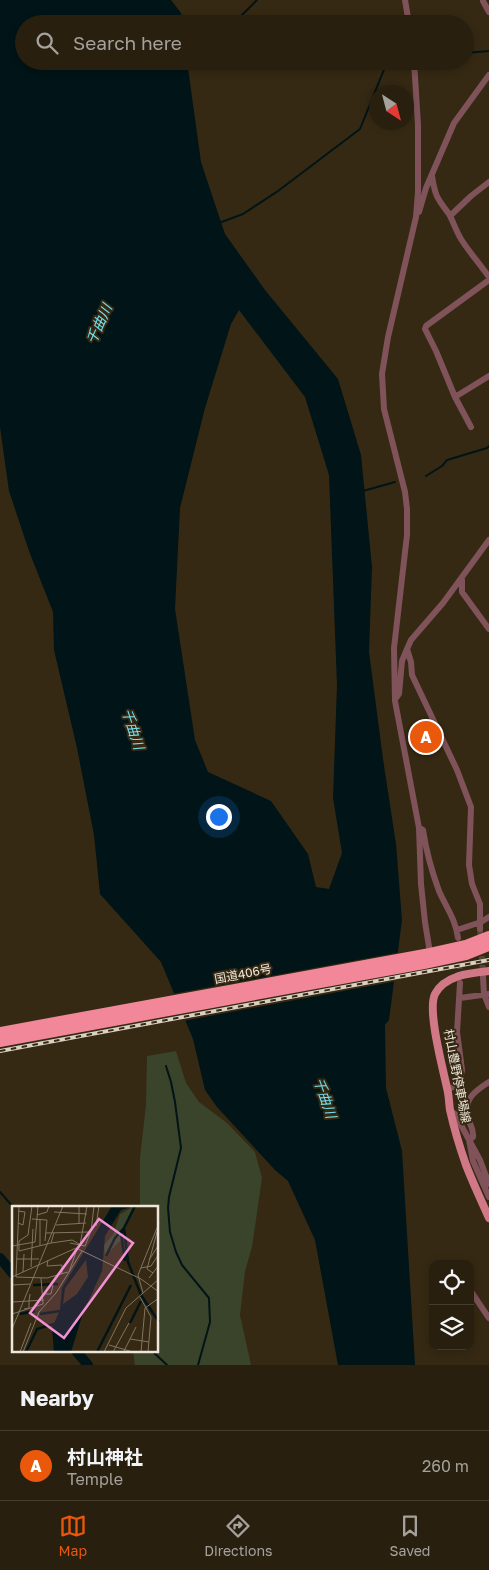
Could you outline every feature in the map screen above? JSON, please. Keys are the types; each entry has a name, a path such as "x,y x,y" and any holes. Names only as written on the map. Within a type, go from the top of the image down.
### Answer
{"highway":[{"name":"国道406号","path":"0,1042 426,957 489,936"},
{"name":"国道406号","path":"0,1032 426,957 466,955 489,946"}],"main road":[{"name":"村山豊野停車場線","path":"486,974 470,973 451,978 436,994 433,1001 433,1016 448,1090 450,1110 466,1163 489,1218"}],"street":[{"path":"406,0 408,15"},
{"path":"483,1 489,12"},
{"path":"415,70 418,125 416,217 388,337 382,374 384,409 406,492 407,535 394,648 395,701 419,828 426,957"},
{"path":"416,217 454,123 489,75"},
{"path":"432,174 434,192 450,216 453,226 461,239 489,278 426,326 425,329 455,397 471,427"},
{"path":"450,216 489,182"},
{"path":"455,397 489,376"},
{"path":"395,701 399,694 402,661 411,640 462,579 489,540"},
{"path":"462,579 462,592 489,630"},
{"path":"407,649 412,675 457,770 472,807 469,865 472,884 480,904 480,925"},
{"path":"419,828 423,830 425,844 440,892 453,916 458,938"},
{"path":"457,930 480,925 489,917"},
{"path":"486,974 486,994 489,1006"},
{"path":"448,1090 456,1086 460,1080 462,1065 457,1032 460,983"},
{"path":"460,998 486,994"},
{"path":"469,1140 474,1135 468,1118 466,1104 468,1098 489,1082"},
{"path":"450,1110 455,1114 488,1173 489,1184"},
{"path":"469,1140 473,1161 489,1197"},
{"path":"474,1296 489,1318"}],"green space":[{"path":"176,1051 186,1083 199,1102 227,1123 255,1152 262,1178 252,1247 245,1271 240,1315 251,1365 135,1365 133,1352 159,1352 159,1206 140,1206 140,1158 146,1105 147,1056"}],"water":[{"name":"千曲川","path":"0,0 171,0 181,15 15,15 15,70 188,70 201,162 225,234 265,290 338,379 361,455 372,567 369,652 396,844 402,920 389,1020 385,1025 386,1088 402,1151 415,1365 338,1365 315,1240 288,1181 275,1170 217,1107 205,1090 193,1039 161,962 100,894 94,835 77,748 54,650 53,612 29,551 9,491 0,427","holes":["239,310 305,397 329,475 337,685 333,798 342,853 329,889 316,887 308,854 271,801 208,772 195,740 175,609 180,508 205,408 231,324"]}],"pier":[{"path":"401,952 397,981 183,1021 172,994"}],"waterway":[{"path":"242,15 257,0"},
{"path":"474,52 489,51"},
{"path":"219,223 243,214 278,191 360,129 384,70"},
{"path":"426,476 442,466 447,460 489,446"},
{"path":"363,491 395,482"},
{"path":"166,1066 175,1102 181,1148 169,1197 170,1232 182,1265 209,1298 210,1322 198,1365"},
{"path":"0,1192 12,1206"},
{"path":"0,1258 12,1273"},
{"path":"77,1352 88,1365"},
{"path":"153,1352 167,1365"}],"tunnel":[{"path":"480,929 483,975"},
{"path":"459,954 460,979"}],"railway":[{"path":"0,1051 489,960"}],"place":[{"name":"村山神社","path":"426,737"}]}
